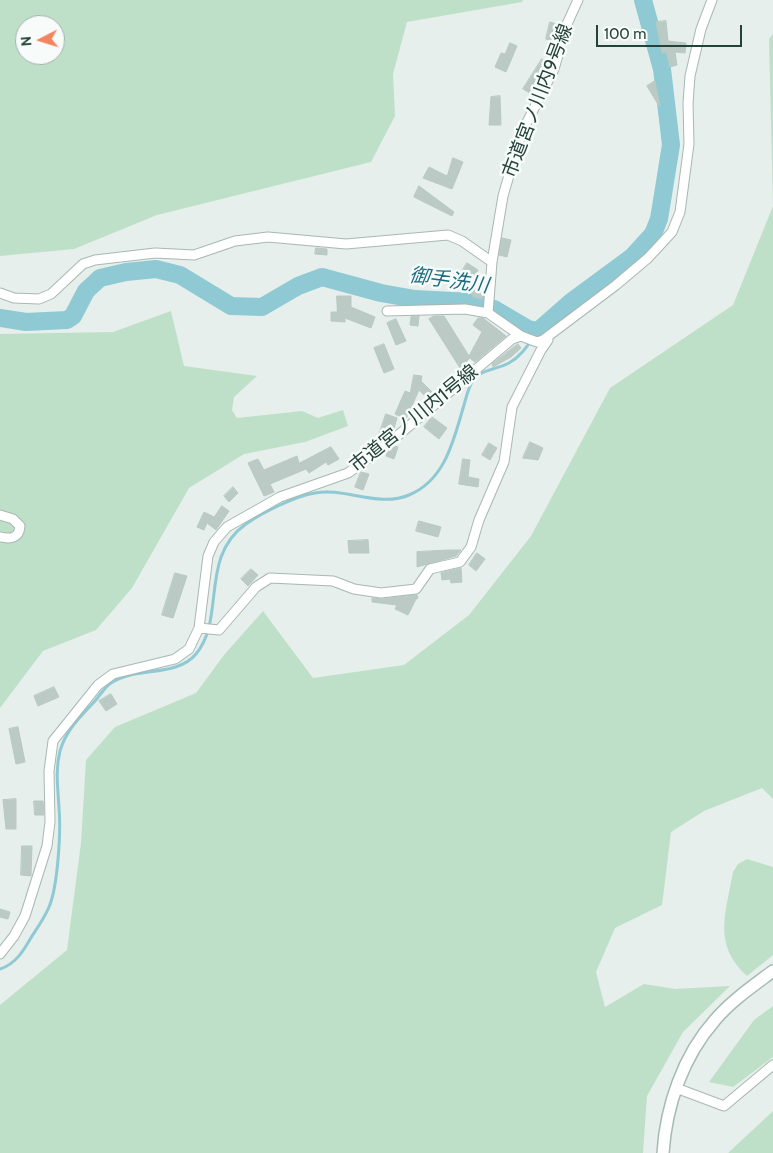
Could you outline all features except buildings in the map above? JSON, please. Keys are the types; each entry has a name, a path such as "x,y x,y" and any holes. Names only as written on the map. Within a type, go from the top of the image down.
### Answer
{"main road":[{"path":"663,1153 666,1124 676,1088 696,1046 715,1020 733,1002 773,971"}],"street":[{"name":"市道宮ノ川内9号線","path":"489,309 492,262 503,196 521,134 554,69 568,24 578,0"},
{"path":"387,311 489,309 523,337 534,341 543,340 616,285 667,240 676,222 689,144 688,103 690,76 701,29 712,0"},
{"path":"0,293 14,298 39,299 51,294 83,264 95,260 155,253 194,255 236,241 268,237 346,244 448,235 462,241 492,262"},
{"path":"203,629 219,630 224,627 249,594 264,580 270,578 333,582 366,592 395,593 416,588 435,566 460,562 471,547 479,520 504,462 510,416 515,399 541,350 562,325"},
{"name":"市道宮ノ川内1号線","path":"0,954 14,936 25,916 47,846 50,822 49,771 53,741 79,707 105,679 113,674 180,657 192,645 203,629 208,556 222,531 280,497 348,473 389,443 512,339 523,337"},
{"path":"0,515 13,519 20,526 18,535 14,538 0,537"},
{"path":"676,1088 724,1106 773,1065"}],"green space":[{"path":"0,0 523,0 522,2 407,22 393,74 395,116 371,162 157,215 74,249 0,256"},
{"path":"773,34 773,206 769,39"},
{"path":"773,206 773,799 762,788 704,811 671,832 662,905 615,928 596,972 605,1007 644,984 675,989 730,986 683,1032 647,1096 643,1153 0,1153 0,1005 67,950 81,843 86,760 115,727 196,693 224,655 263,611 313,678 404,665 469,615 531,536 610,388 733,305"},
{"path":"171,311 184,366 257,376 234,397 232,410 237,418 302,411 318,418 343,410 348,426 305,442 244,454 189,488 132,588 96,630 43,651 0,708 0,334 113,332"},
{"path":"747,859 773,867 773,955 747,976 736,964 729,952 725,940 724,927 733,872 738,864"},
{"path":"773,1006 773,1057 733,1087 709,1082 754,1020"},
{"path":"773,1111 773,1153 728,1153"}],"waterway":[{"name":"御手洗川","path":"0,318 26,322 67,320 73,316 86,291 100,278 126,272 156,269 180,275 231,306 262,307 298,286 322,277 381,293 415,299 472,302 494,309 528,329 538,331 571,302 632,257 653,234 659,219 671,145 662,69 643,0"},
{"path":"0,969 11,964 23,951 46,914 52,898 57,873 59,844 58,758 66,736 79,718 111,683 132,675 178,666 196,654 205,639 210,623 217,570 223,553 232,538 246,524 279,506 315,493 326,492 386,499 409,495 422,488 432,479 447,457 472,382 484,372 504,365 518,357 538,331"}]}
